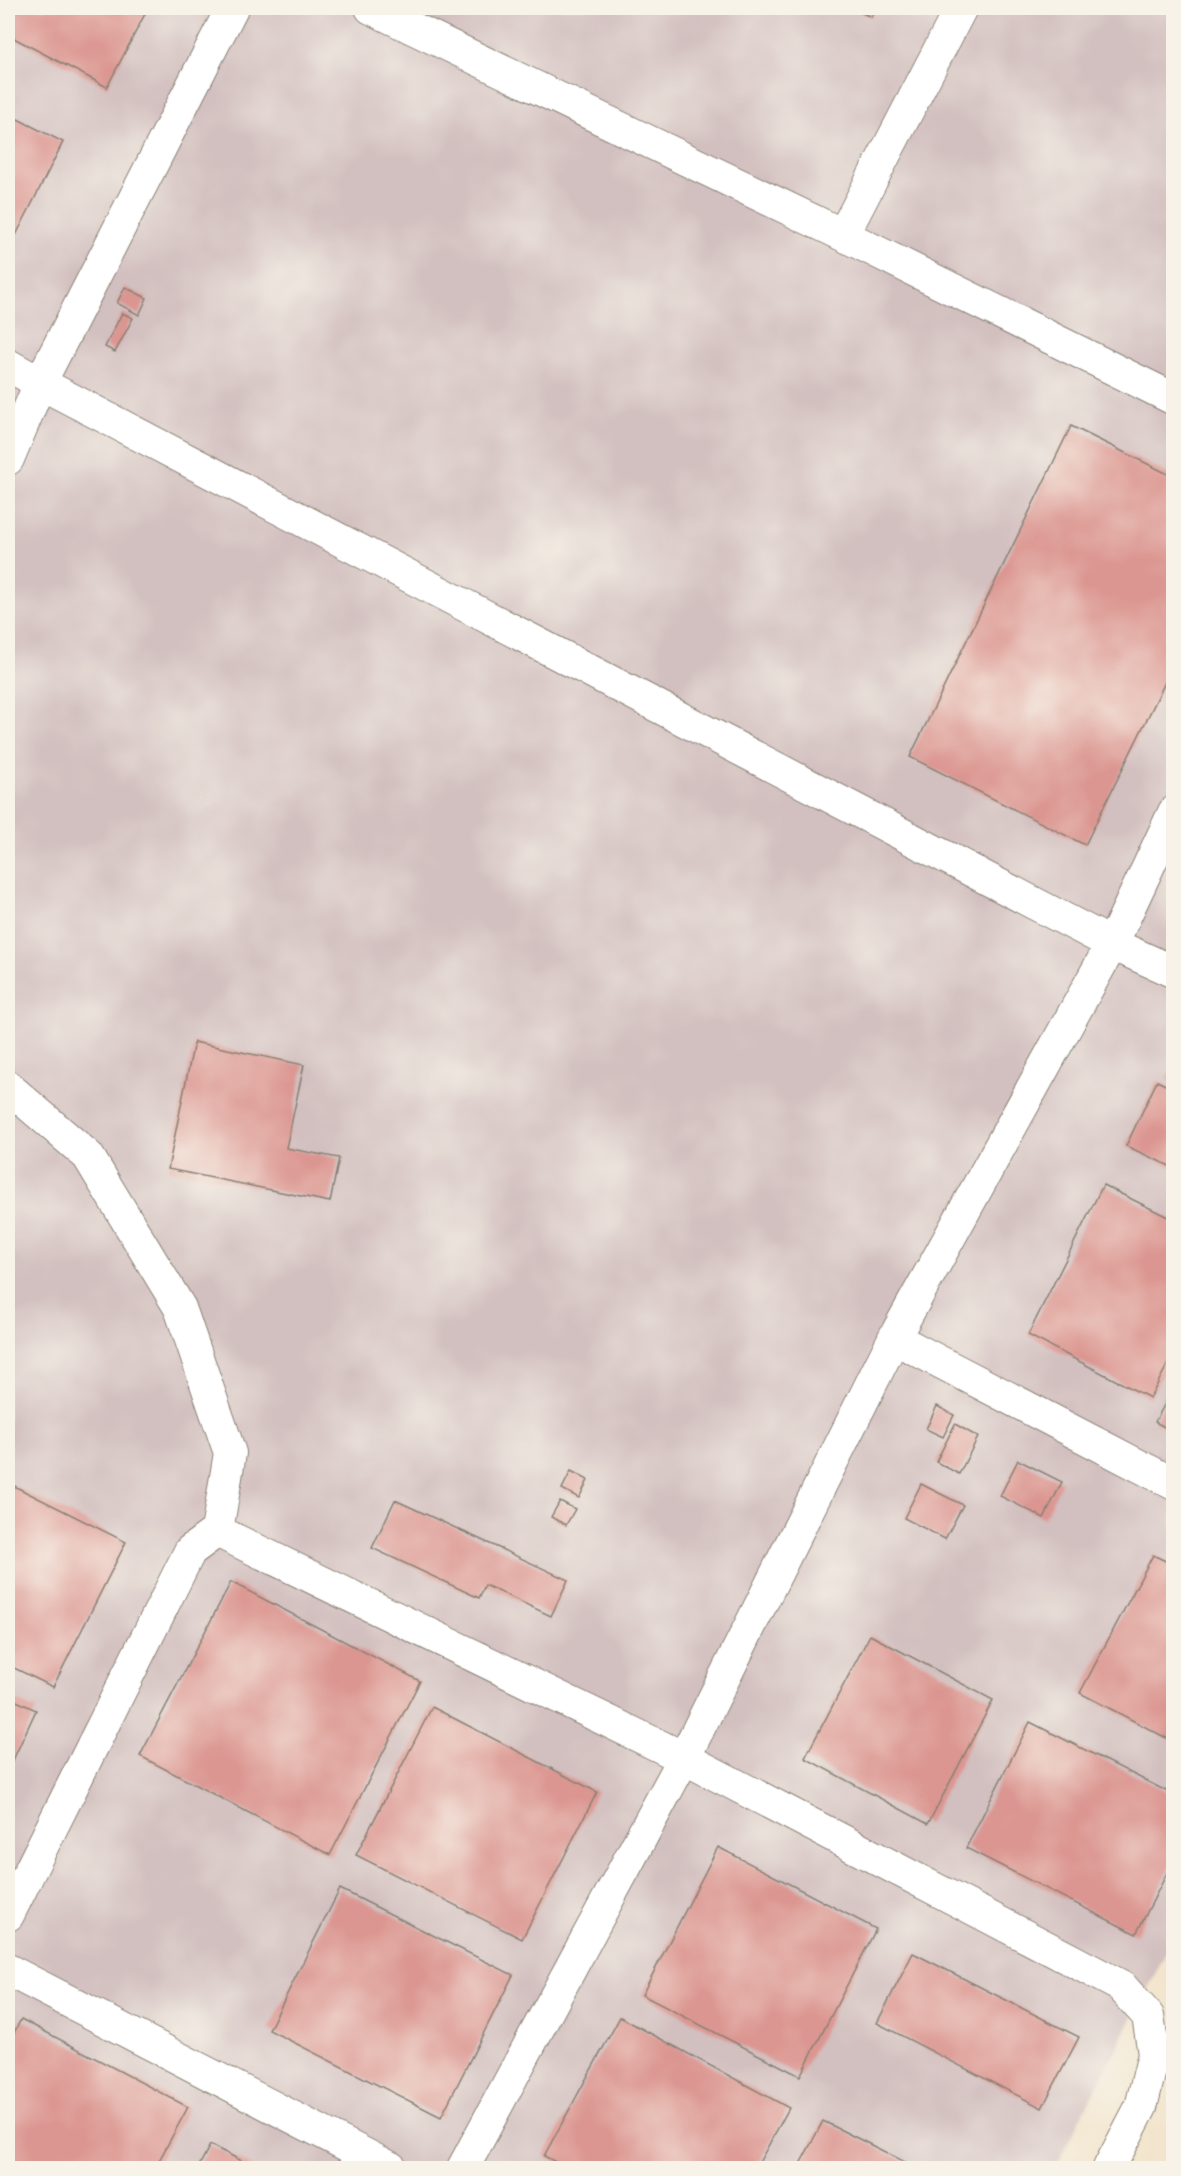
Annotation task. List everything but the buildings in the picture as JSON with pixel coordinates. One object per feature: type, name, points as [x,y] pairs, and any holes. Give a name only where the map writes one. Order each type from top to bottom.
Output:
[{"type":"street","points":[[8,459],[40,383],[232,8]]},
{"type":"street","points":[[371,8],[843,235],[1173,399]]},
{"type":"street","points":[[843,235],[961,8]]},
{"type":"street","points":[[8,365],[1112,944],[1173,972]]},
{"type":"street","points":[[463,2169],[684,1758],[894,1338],[1112,944],[1173,812]]},
{"type":"street","points":[[8,1087],[88,1156],[180,1308],[231,1453],[218,1532],[190,1551],[8,1915]]},
{"type":"street","points":[[894,1338],[1173,1484]]},
{"type":"street","points":[[218,1532],[684,1758],[1121,1986],[1148,2016],[1154,2054],[1141,2107],[1108,2169]]},
{"type":"street","points":[[8,1970],[391,2169]]},
{"type":"shaded area","points":[[8,8],[1173,8],[1173,1939],[1055,2168],[8,2168]]}]
